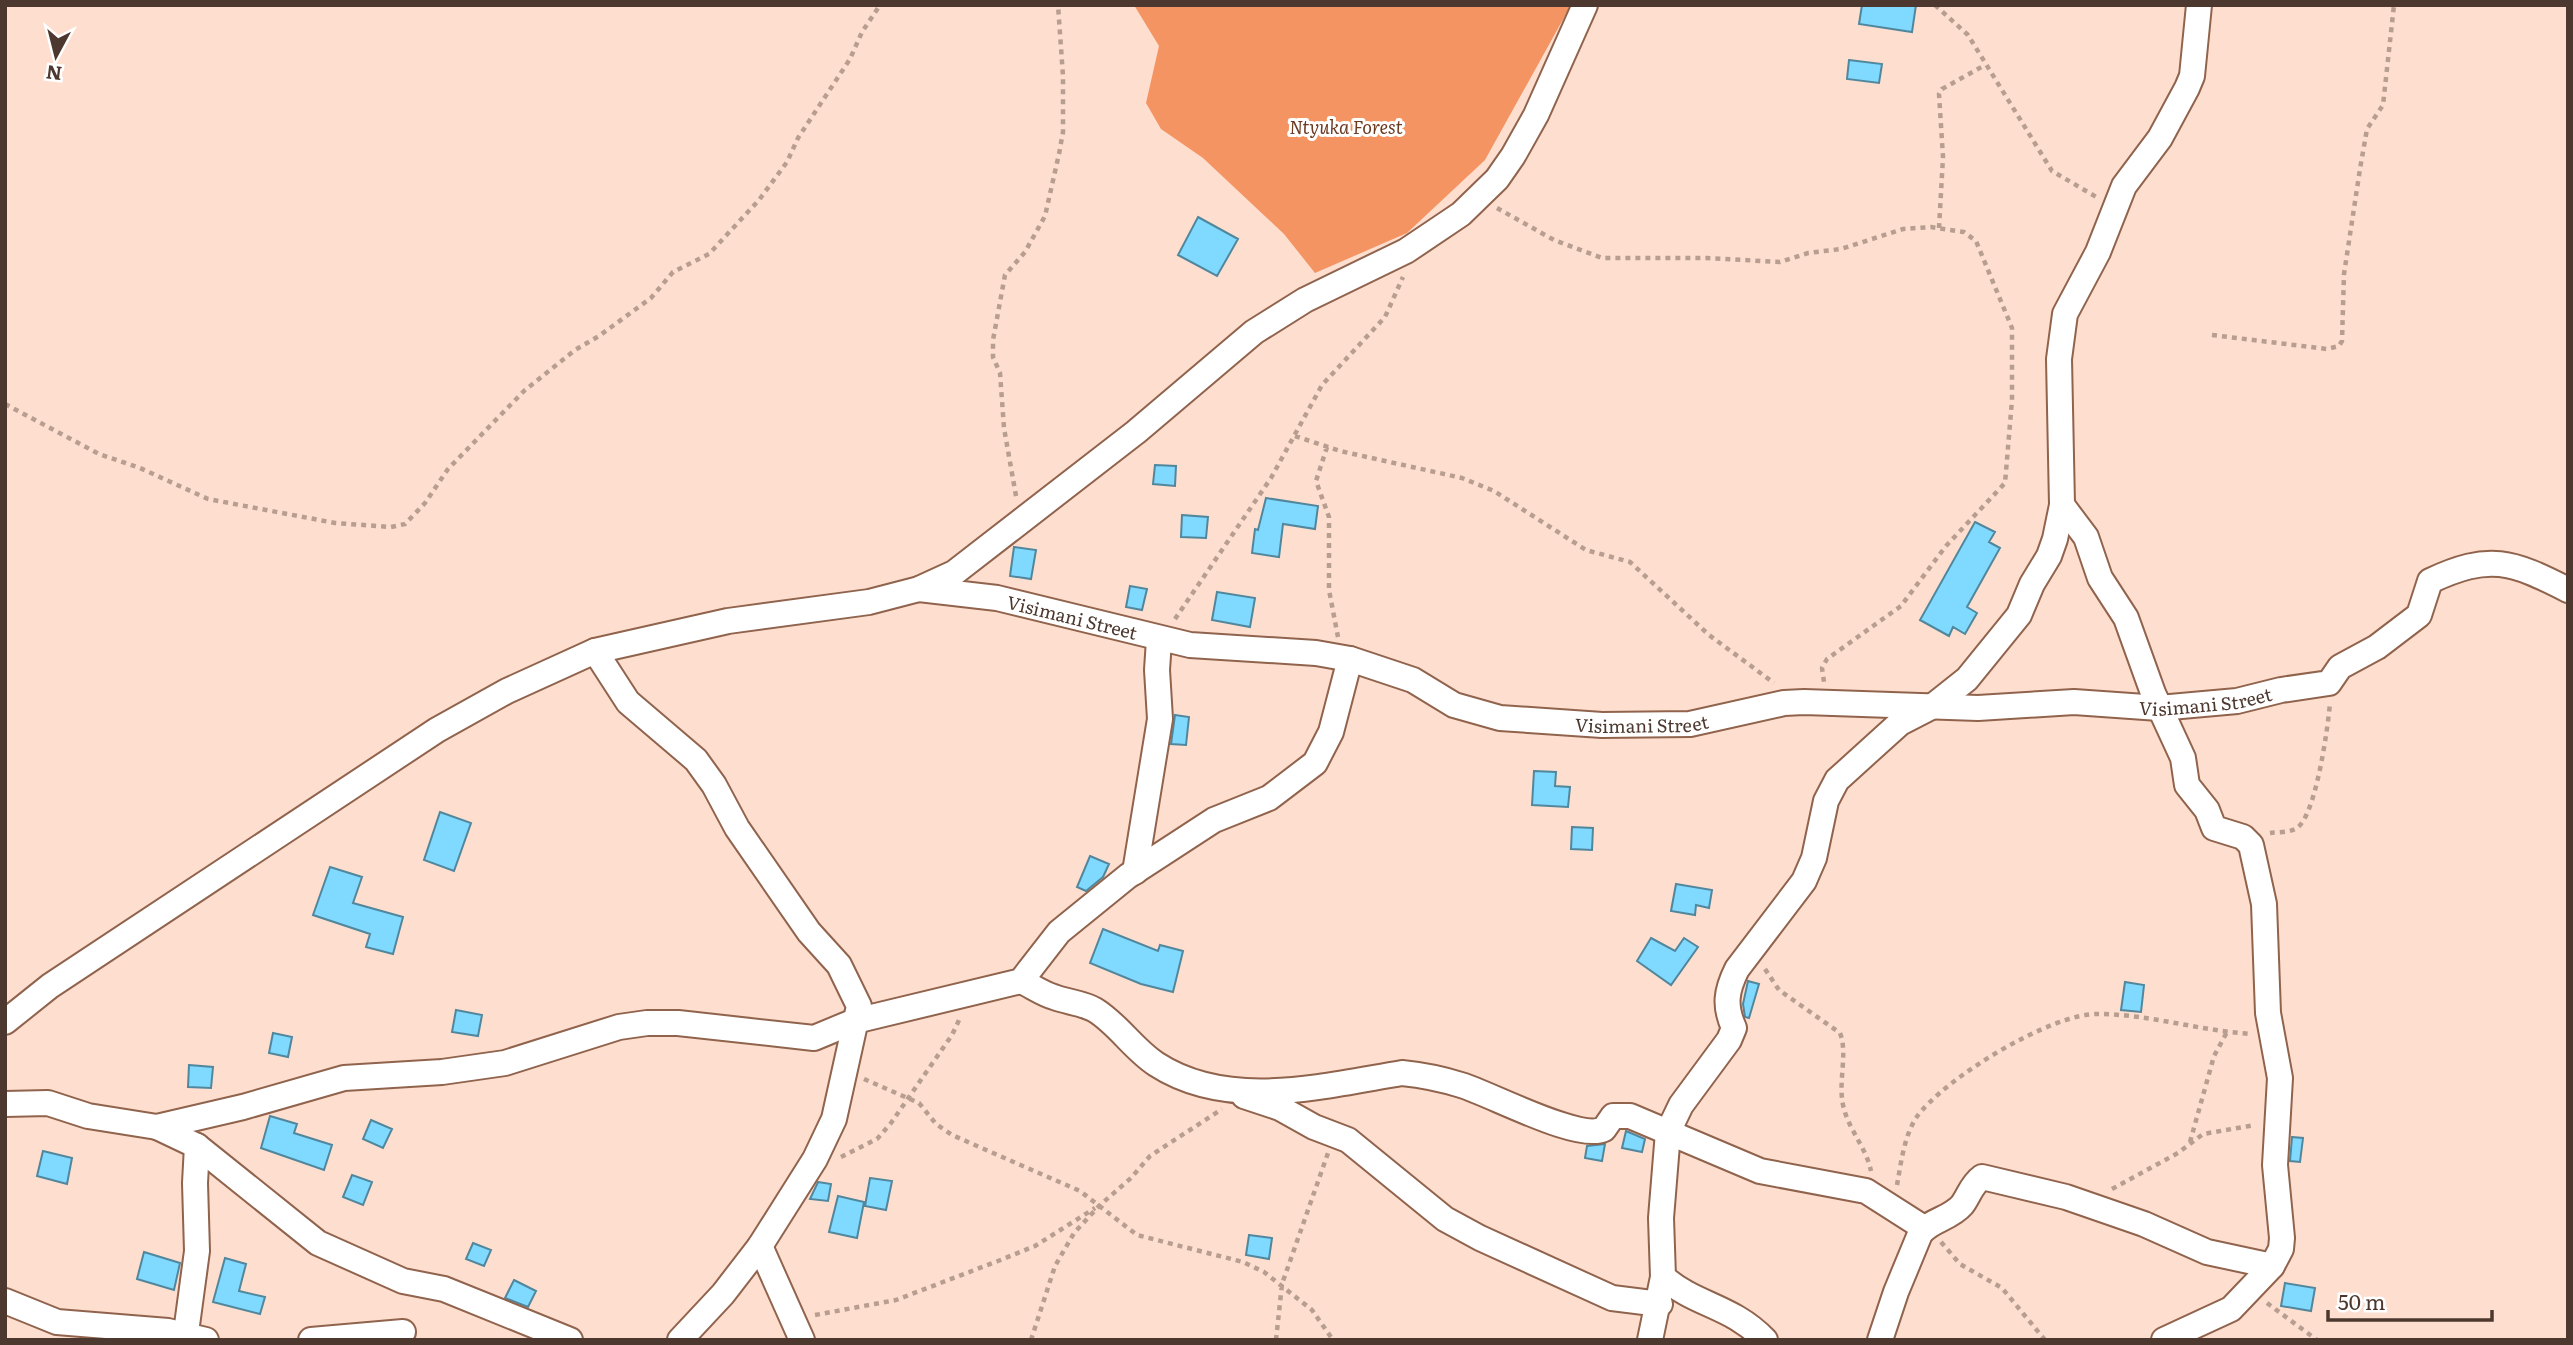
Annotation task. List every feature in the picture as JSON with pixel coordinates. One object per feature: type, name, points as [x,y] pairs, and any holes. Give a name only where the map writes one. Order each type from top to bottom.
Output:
[{"type":"street","points":[[5,1022],[50,986],[437,730],[507,691],[595,651],[728,621],[869,602],[919,589],[954,573],[1136,432],[1254,332],[1305,300],[1406,251],[1461,214],[1508,164],[1536,115],[1585,5]]},
{"type":"street","points":[[1650,1340],[1660,1304],[1663,1277],[1661,1218],[1668,1132],[1681,1105],[1729,1040],[1734,1028],[1726,1009],[1729,985],[1762,935],[1804,881],[1814,858],[1826,801],[1837,780],[1900,723],[1933,706],[1967,679],[2019,615],[2056,540],[2062,505],[2058,382],[2063,322],[2068,305],[2098,252],[2123,186],[2160,138],[2187,88],[2192,76],[2199,5]]},
{"type":"street","points":[[2062,505],[2086,537],[2100,578],[2126,618],[2159,708],[2183,758],[2187,785],[2207,810],[2212,825],[2244,837],[2255,854],[2264,904],[2270,1035],[2280,1078],[2276,1122],[2276,1192],[2281,1249],[2272,1266],[2223,1314],[2164,1340]]},
{"type":"street","points":[[2332,681],[2340,667],[2367,653],[2419,615],[2431,581],[2469,565],[2493,562],[2508,565],[2568,590]]},
{"type":"street","name":"Visimani Street","points":[[919,589],[1009,600],[1159,639],[1228,649],[1315,653],[1344,658],[1413,680],[1454,705],[1500,718],[1543,723],[1690,724],[1804,702],[1978,708],[2074,702],[2159,708],[2237,701],[2332,681]]},
{"type":"street","points":[[1135,872],[1160,719],[1157,670],[1159,639]]},
{"type":"street","points":[[595,651],[613,683],[628,702],[696,760],[714,785],[737,828],[810,932],[839,965],[859,1006],[834,1119],[815,1158],[760,1246],[723,1294],[680,1340]]},
{"type":"street","points":[[158,1126],[243,1107],[344,1078],[442,1072],[505,1063],[619,1027],[678,1023],[807,1038],[855,1021],[1021,981],[1076,916],[1135,872],[1214,820],[1269,798],[1308,770],[1331,732],[1344,658]]},
{"type":"street","points":[[1021,981],[1051,996],[1096,1011],[1130,1045],[1157,1065],[1189,1079],[1233,1091],[1336,1134],[1360,1148],[1444,1219],[1480,1238],[1612,1298],[1660,1304]]},
{"type":"street","points":[[1233,1091],[1310,1087],[1402,1073],[1422,1075],[1461,1085],[1558,1124],[1590,1132],[1602,1130],[1616,1115],[1638,1118],[1760,1171],[1825,1185],[1855,1188],[1884,1201],[1909,1221],[1924,1228]]},
{"type":"street","points":[[5,1104],[48,1103],[88,1116],[158,1126],[197,1146],[318,1243],[403,1281],[444,1289],[570,1340]]},
{"type":"street","points":[[5,1301],[57,1322],[192,1338],[197,1251],[197,1146]]},
{"type":"street","points":[[1880,1340],[1896,1292],[1924,1228],[1955,1211],[1982,1177],[2044,1191],[2144,1224],[2207,1252],[2272,1266]]},
{"type":"street","points":[[760,1246],[798,1331]]},
{"type":"street","points":[[1663,1277],[1686,1294],[1734,1314],[1765,1340]]},
{"type":"street","points":[[311,1340],[403,1332]]},
{"type":"path","points":[[5,404],[99,454],[140,468],[208,499],[335,523],[391,527],[405,524],[425,503],[448,469],[524,391],[575,350],[599,337],[651,298],[673,272],[709,254],[759,200],[787,162],[880,5]]},
{"type":"path","points":[[1019,522],[1004,428],[1000,373],[993,357],[993,340],[1005,275],[1026,252],[1045,216],[1059,153],[1063,132],[1063,76],[1058,5]]},
{"type":"path","points":[[1936,5],[1968,35],[2052,171],[2066,182],[2115,206]]},
{"type":"path","points":[[2212,335],[2327,349],[2339,346],[2342,341],[2344,274],[2360,169],[2367,129],[2383,105],[2395,5]]},
{"type":"path","points":[[1939,228],[1943,156],[1939,94],[1942,89],[1985,65]]},
{"type":"path","points":[[1479,197],[1554,240],[1602,258],[1707,258],[1780,262],[1808,253],[1841,249],[1903,229],[1939,228],[1964,232],[1976,241],[2012,328],[2005,483],[1946,546],[1901,606],[1827,659],[1822,668],[1833,702]]},
{"type":"path","points":[[1159,639],[1271,478],[1322,385],[1391,308],[1401,287],[1406,251]]},
{"type":"path","points":[[1295,436],[1327,447],[1478,483],[1535,515],[1586,550],[1630,562],[1709,635],[1804,702]]},
{"type":"path","points":[[1327,447],[1316,481],[1329,517],[1329,590],[1344,658]]},
{"type":"path","points":[[2244,837],[2291,831],[2303,821],[2326,749],[2332,681]]},
{"type":"path","points":[[1762,935],[1765,970],[1770,981],[1791,1000],[1840,1033],[1843,1044],[1839,1075],[1843,1108],[1868,1158],[1884,1201]]},
{"type":"path","points":[[815,1158],[836,1160],[877,1139],[952,1035],[973,992]]},
{"type":"path","points":[[1884,1201],[1916,1119],[1950,1086],[2006,1048],[2078,1015],[2116,1015],[2227,1032],[2270,1035]]},
{"type":"path","points":[[2190,1142],[2214,1056],[2227,1032]]},
{"type":"path","points":[[844,1065],[872,1084],[919,1103],[936,1124],[951,1135],[1080,1191],[1137,1235],[1242,1262],[1282,1284],[1312,1310],[1333,1340]]},
{"type":"path","points":[[1031,1340],[1055,1266],[1074,1233],[1150,1156],[1216,1115],[1233,1091]]},
{"type":"path","points":[[2087,1205],[2178,1153],[2190,1142],[2221,1129],[2276,1122]]},
{"type":"path","points":[[1276,1340],[1282,1284],[1313,1191],[1336,1134]]},
{"type":"path","points":[[798,1331],[818,1314],[896,1300],[1035,1246],[1099,1206]]},
{"type":"path","points":[[1924,1228],[1960,1264],[2003,1288],[2045,1340]]},
{"type":"path","points":[[2253,1285],[2271,1307],[2317,1340]]},
{"type":"green space","name":"Ntyuka Forest","points":[[1134,5],[1571,5],[1485,160],[1407,233],[1315,273],[1284,234],[1203,158],[1161,129],[1146,103],[1159,46]]},
{"type":"building","points":[[1862,5],[1916,5],[1912,32],[1859,24]]},
{"type":"building","points":[[1849,60],[1882,64],[1879,83],[1847,79]]},
{"type":"building","points":[[1198,217],[1238,239],[1217,276],[1178,255]]},
{"type":"building","points":[[1155,465],[1176,466],[1175,486],[1153,484]]},
{"type":"building","points":[[1266,498],[1318,506],[1315,529],[1283,524],[1279,557],[1252,553],[1255,529],[1258,530]]},
{"type":"building","points":[[1182,515],[1208,517],[1206,538],[1181,537]]},
{"type":"building","points":[[1975,522],[1995,532],[1989,542],[2000,548],[1967,607],[1977,613],[1965,634],[1953,627],[1949,636],[1920,620]]},
{"type":"building","points":[[1014,547],[1036,550],[1031,579],[1010,576]]},
{"type":"building","points":[[1130,586],[1147,589],[1142,610],[1126,607]]},
{"type":"building","points":[[1217,592],[1255,598],[1250,627],[1212,620]]},
{"type":"building","points":[[1175,715],[1189,717],[1186,745],[1171,744]]},
{"type":"building","points":[[1534,771],[1556,772],[1555,786],[1570,787],[1568,807],[1532,805]]},
{"type":"building","points":[[440,812],[471,823],[454,871],[424,860]]},
{"type":"building","points":[[1572,827],[1593,828],[1592,850],[1571,849]]},
{"type":"building","points":[[1090,856],[1109,864],[1103,877],[1086,891],[1077,887]]},
{"type":"building","points":[[330,867],[362,877],[353,903],[403,917],[393,954],[366,947],[370,934],[313,915]]},
{"type":"building","points":[[1676,884],[1712,890],[1709,908],[1696,905],[1695,915],[1671,911]]},
{"type":"building","points":[[1103,929],[1158,951],[1160,945],[1183,951],[1173,992],[1141,984],[1090,963]]},
{"type":"building","points":[[1651,938],[1675,951],[1684,938],[1698,947],[1671,985],[1637,961]]},
{"type":"building","points":[[1748,981],[1759,984],[1749,1018],[1745,1017],[1743,1004]]},
{"type":"building","points":[[2125,982],[2144,985],[2141,1012],[2121,1010]]},
{"type":"building","points":[[456,1010],[482,1015],[478,1036],[452,1032]]},
{"type":"building","points":[[273,1033],[292,1037],[288,1057],[269,1053]]},
{"type":"building","points":[[189,1065],[213,1067],[211,1088],[188,1087]]},
{"type":"building","points":[[270,1116],[297,1124],[294,1133],[332,1145],[324,1170],[261,1148]]},
{"type":"building","points":[[371,1120],[392,1129],[383,1148],[363,1139]]},
{"type":"building","points":[[1626,1131],[1645,1139],[1642,1152],[1622,1148]]},
{"type":"building","points":[[2292,1137],[2303,1138],[2300,1162],[2290,1161]]},
{"type":"building","points":[[1605,1144],[1602,1161],[1585,1158],[1587,1146]]},
{"type":"building","points":[[43,1151],[72,1158],[67,1184],[37,1176]]},
{"type":"building","points":[[352,1175],[372,1182],[363,1205],[343,1197]]},
{"type":"building","points":[[870,1178],[892,1181],[886,1210],[865,1206]]},
{"type":"building","points":[[818,1182],[831,1184],[828,1201],[810,1199]]},
{"type":"building","points":[[838,1196],[864,1202],[857,1238],[829,1232]]},
{"type":"building","points":[[1249,1235],[1272,1238],[1269,1259],[1246,1255]]},
{"type":"building","points":[[473,1243],[491,1250],[484,1266],[466,1259]]},
{"type":"building","points":[[144,1252],[180,1263],[174,1290],[137,1279]]},
{"type":"building","points":[[225,1258],[246,1264],[239,1291],[265,1297],[260,1314],[213,1302]]},
{"type":"building","points":[[514,1280],[536,1291],[528,1307],[505,1298]]},
{"type":"building","points":[[2285,1283],[2315,1288],[2311,1311],[2281,1306]]}]
